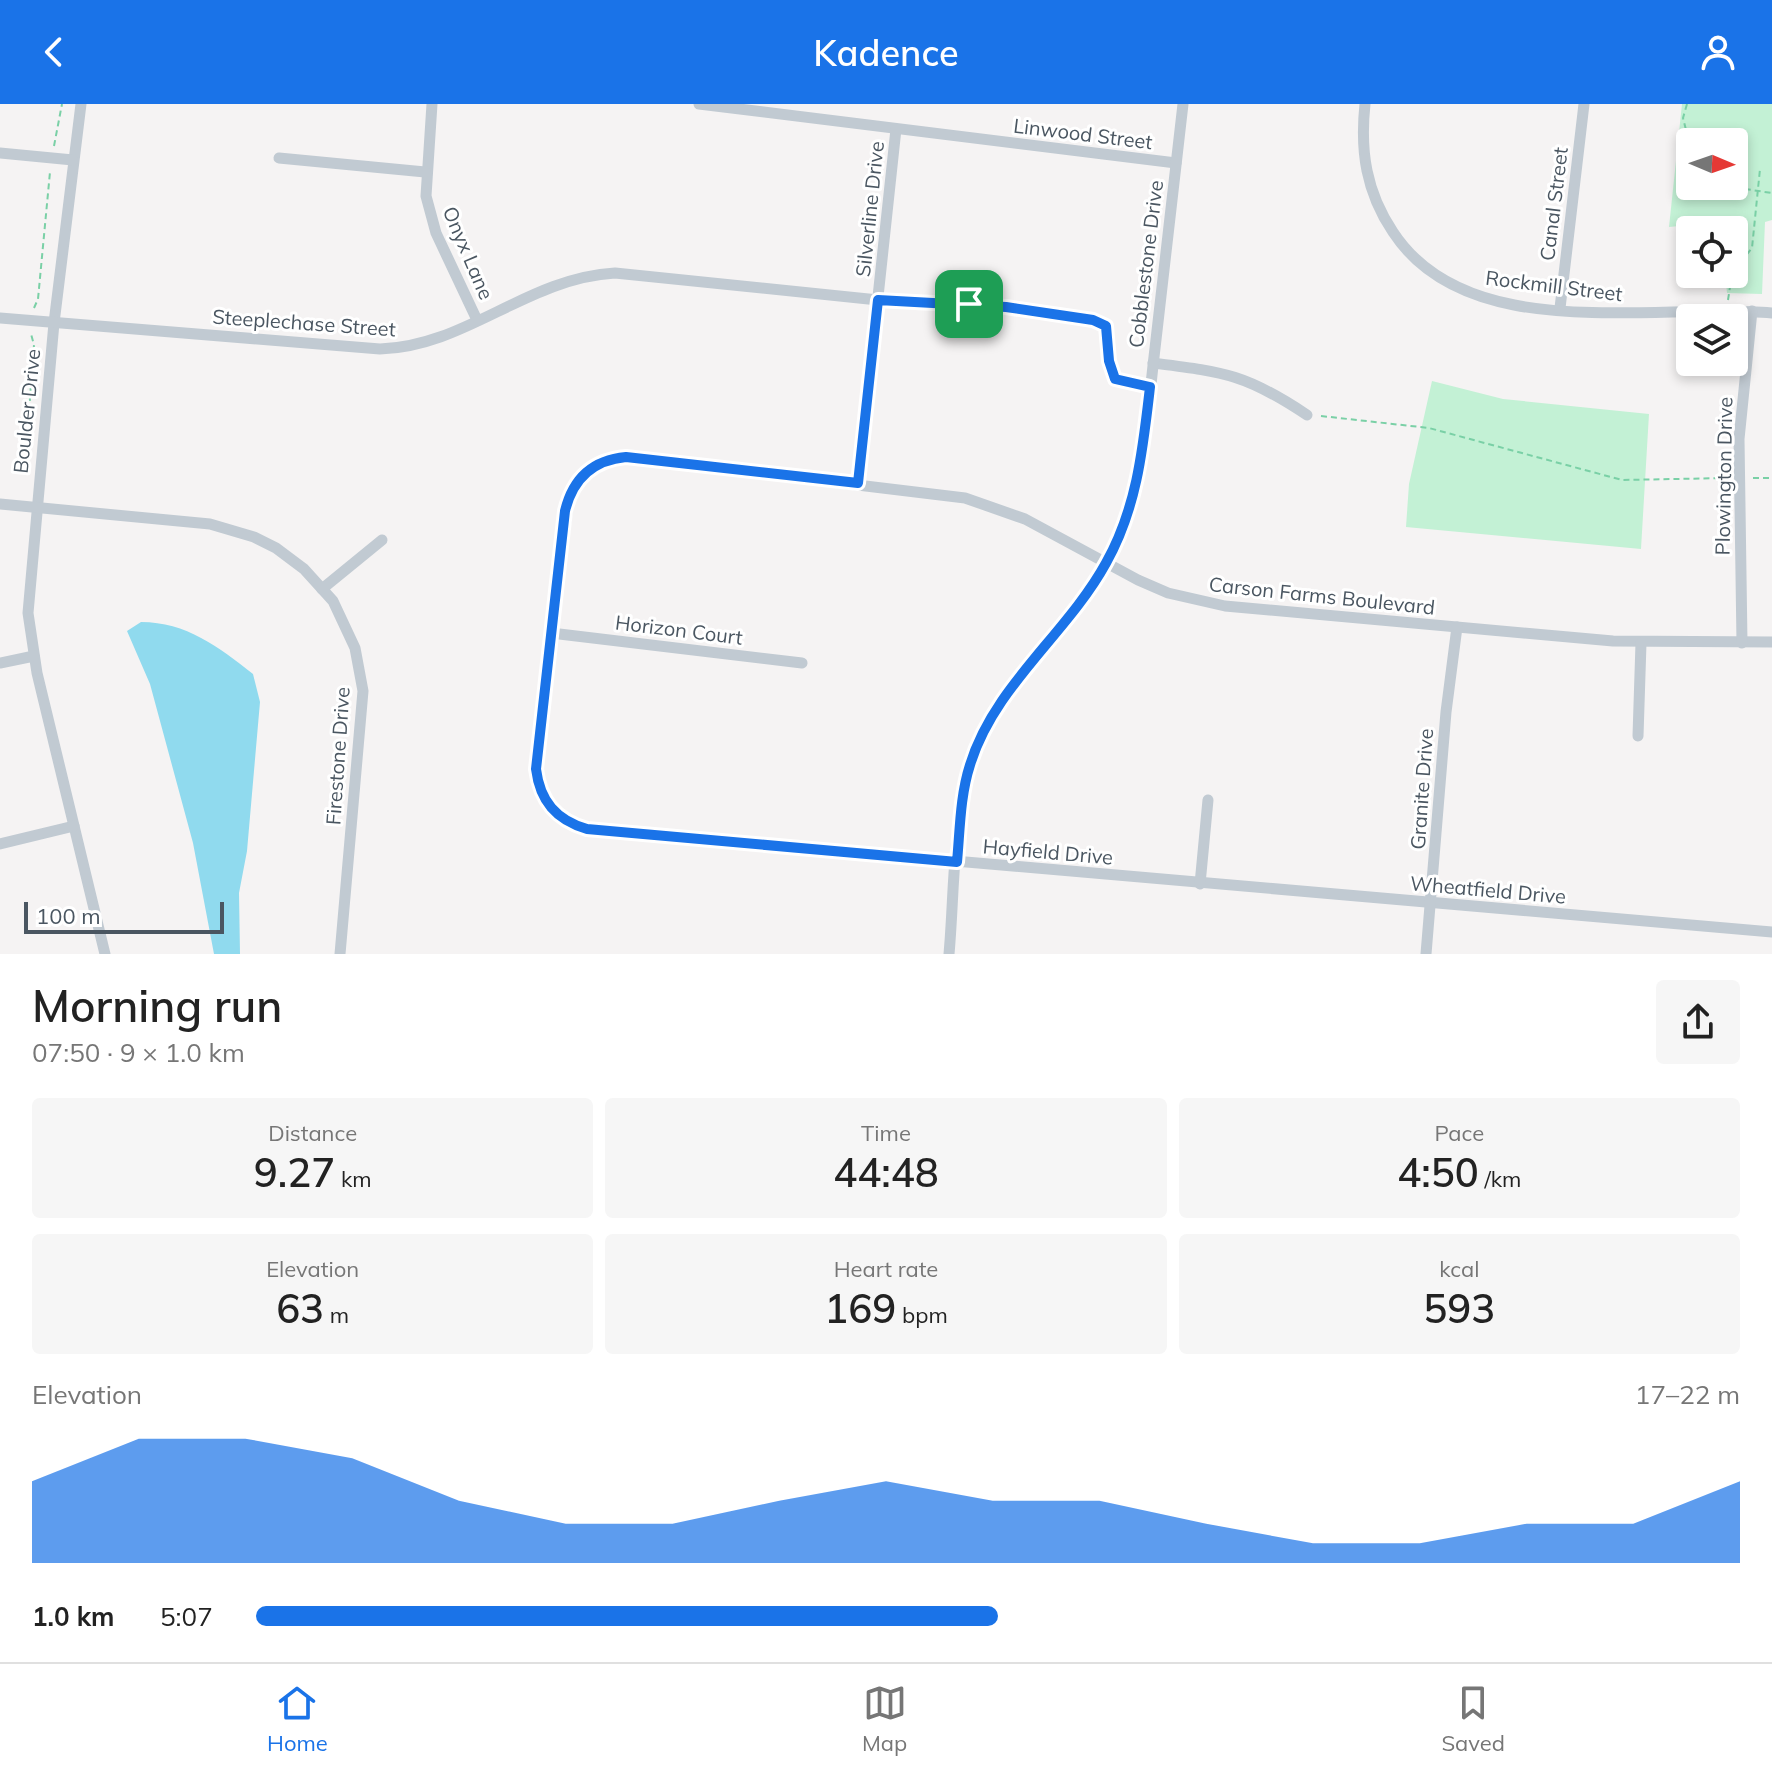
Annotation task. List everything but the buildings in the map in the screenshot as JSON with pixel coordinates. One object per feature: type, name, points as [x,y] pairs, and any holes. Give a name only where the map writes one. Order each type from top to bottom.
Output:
[{"type":"street","name":"Boulder Drive","points":[[81,104],[54,323],[28,613],[34,656],[105,954]]},
{"type":"street","name":"Onyx Lane","points":[[432,104],[425,172],[426,196],[436,233],[477,320]]},
{"type":"street","name":"Linwood Street","points":[[699,104],[1176,163]]},
{"type":"street","name":"Cobblestone Drive","points":[[949,954],[963,795],[979,741],[1005,696],[1088,593],[1106,563],[1126,520],[1140,472],[1183,104]]},
{"type":"street","name":"Rockmill Street","points":[[1365,104],[1363,152],[1373,197],[1383,218],[1413,257],[1433,274],[1477,296],[1560,308],[1628,313],[1676,312]]},
{"type":"street","name":"Canal Street","points":[[1560,308],[1584,104]]},
{"type":"street","name":"Silverline Drive","points":[[858,483],[896,129]]},
{"type":"street","points":[[0,153],[73,160]]},
{"type":"street","points":[[279,158],[425,172]]},
{"type":"street","name":"Steeplechase Street","points":[[0,318],[380,349],[405,348],[431,341],[556,282],[583,275],[615,273],[878,300]]},
{"type":"street","name":"Rockmill Street","points":[[1748,311],[1772,313]]},
{"type":"street","name":"Plowington Drive","points":[[1742,643],[1739,439],[1752,311]]},
{"type":"street","points":[[1153,363],[1224,372],[1247,379],[1307,415]]},
{"type":"street","name":"Carson Farms Boulevard","points":[[551,633],[569,495],[586,472],[598,463],[626,457],[939,493],[996,507],[1168,593],[1225,606],[1641,643],[1772,642]]},
{"type":"street","name":"Firestone Drive","points":[[0,504],[231,529],[276,548],[304,569],[333,601],[355,648],[363,691],[340,954]]},
{"type":"street","points":[[322,589],[382,540]]},
{"type":"street","name":"Granite Drive","points":[[1426,954],[1446,712],[1457,627]]},
{"type":"street","name":"Horizon Court","points":[[551,633],[802,663]]},
{"type":"street","name":"Hayfield Drive","points":[[551,633],[537,783],[550,807],[573,825],[1200,884]]},
{"type":"street","points":[[1638,736],[1641,643]]},
{"type":"street","points":[[0,663],[34,656]]},
{"type":"street","points":[[1200,884],[1208,800]]},
{"type":"street","points":[[0,844],[74,826]]},
{"type":"street","name":"Wheatfield Drive","points":[[1200,884],[1772,932]]},
{"type":"path","points":[[29,411],[34,345],[32,321],[38,299],[62,104]]},
{"type":"path","points":[[1686,128],[1683,118],[1687,104]]},
{"type":"path","points":[[1748,253],[1752,248],[1760,169]]},
{"type":"path","points":[[1748,191],[1772,193]]},
{"type":"path","points":[[878,300],[1006,307],[1093,320],[1106,326],[1109,361],[1115,379],[1150,387]]},
{"type":"path","points":[[1307,415],[1429,428],[1622,480],[1772,478]]},
{"type":"green space","points":[[1682,104],[1772,104],[1772,220],[1765,222],[1762,294],[1727,293],[1726,288],[1748,288],[1748,216],[1676,216],[1676,226],[1669,227],[1676,161],[1676,200],[1748,200],[1748,128],[1679,128]]},
{"type":"green space","points":[[1432,381],[1503,399],[1649,414],[1641,549],[1406,527],[1409,484]]},
{"type":"water","points":[[141,622],[187,631],[227,654],[253,674],[260,702],[247,851],[239,893],[240,954],[214,954],[193,843],[150,684],[127,631]]},
{"type":"route","points":[[878,300],[902,304],[969,304],[1093,320],[1106,326],[1109,361],[1115,379],[1150,387],[1140,472],[1120,535],[1088,593],[1005,696],[979,741],[963,795],[957,862],[587,829],[560,818],[542,796],[536,769],[565,511],[576,482],[598,463],[626,457],[858,483],[878,300]]}]
